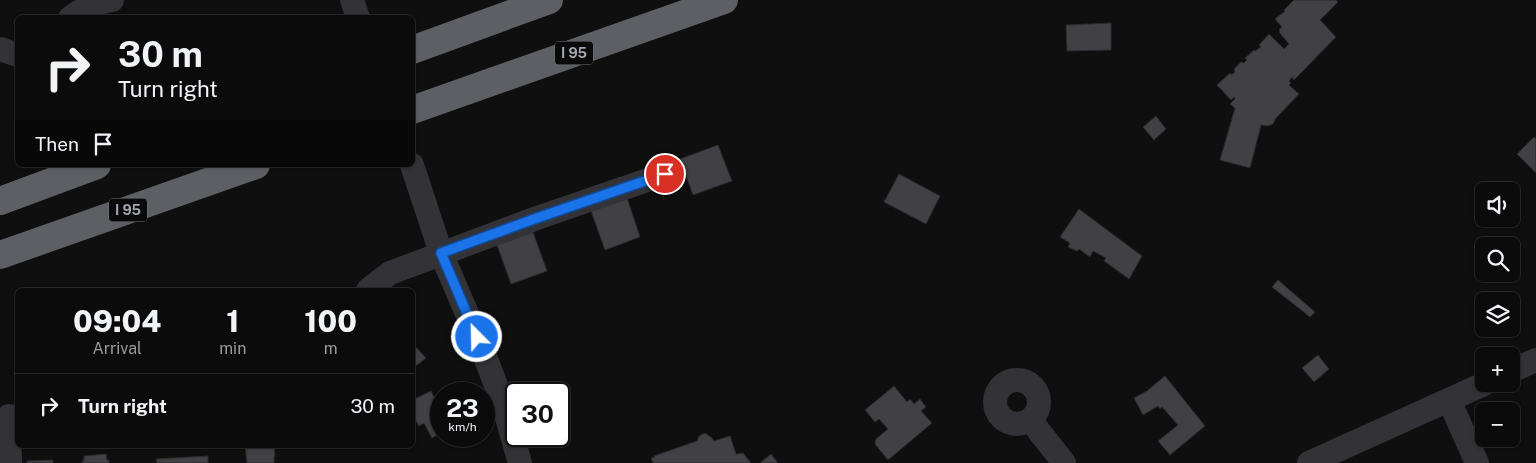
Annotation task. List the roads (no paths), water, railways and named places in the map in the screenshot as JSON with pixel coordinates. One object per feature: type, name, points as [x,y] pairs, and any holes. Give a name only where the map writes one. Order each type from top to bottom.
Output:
[{"type":"highway","points":[[415,49],[549,0]]},
{"type":"highway","name":"I 95","points":[[419,108],[724,0]]},
{"type":"highway","points":[[0,201],[92,167]]},
{"type":"highway","name":"I 95","points":[[0,255],[250,167]]},
{"type":"street","points":[[68,0],[69,15]]},
{"type":"street","points":[[74,15],[95,3],[112,0]]},
{"type":"street","points":[[352,0],[357,15]]},
{"type":"street","points":[[0,49],[15,54]]},
{"type":"street","points":[[413,167],[441,253],[483,351],[503,404],[520,463]]},
{"type":"street","points":[[371,288],[390,273],[441,253],[665,174]]},
{"type":"street","points":[[1310,463],[1475,388]]},
{"type":"street","points":[[1449,400],[1477,463]]},
{"type":"street","points":[[9,416],[10,463]]},
{"type":"street","points":[[1031,420],[1064,463]]}]
